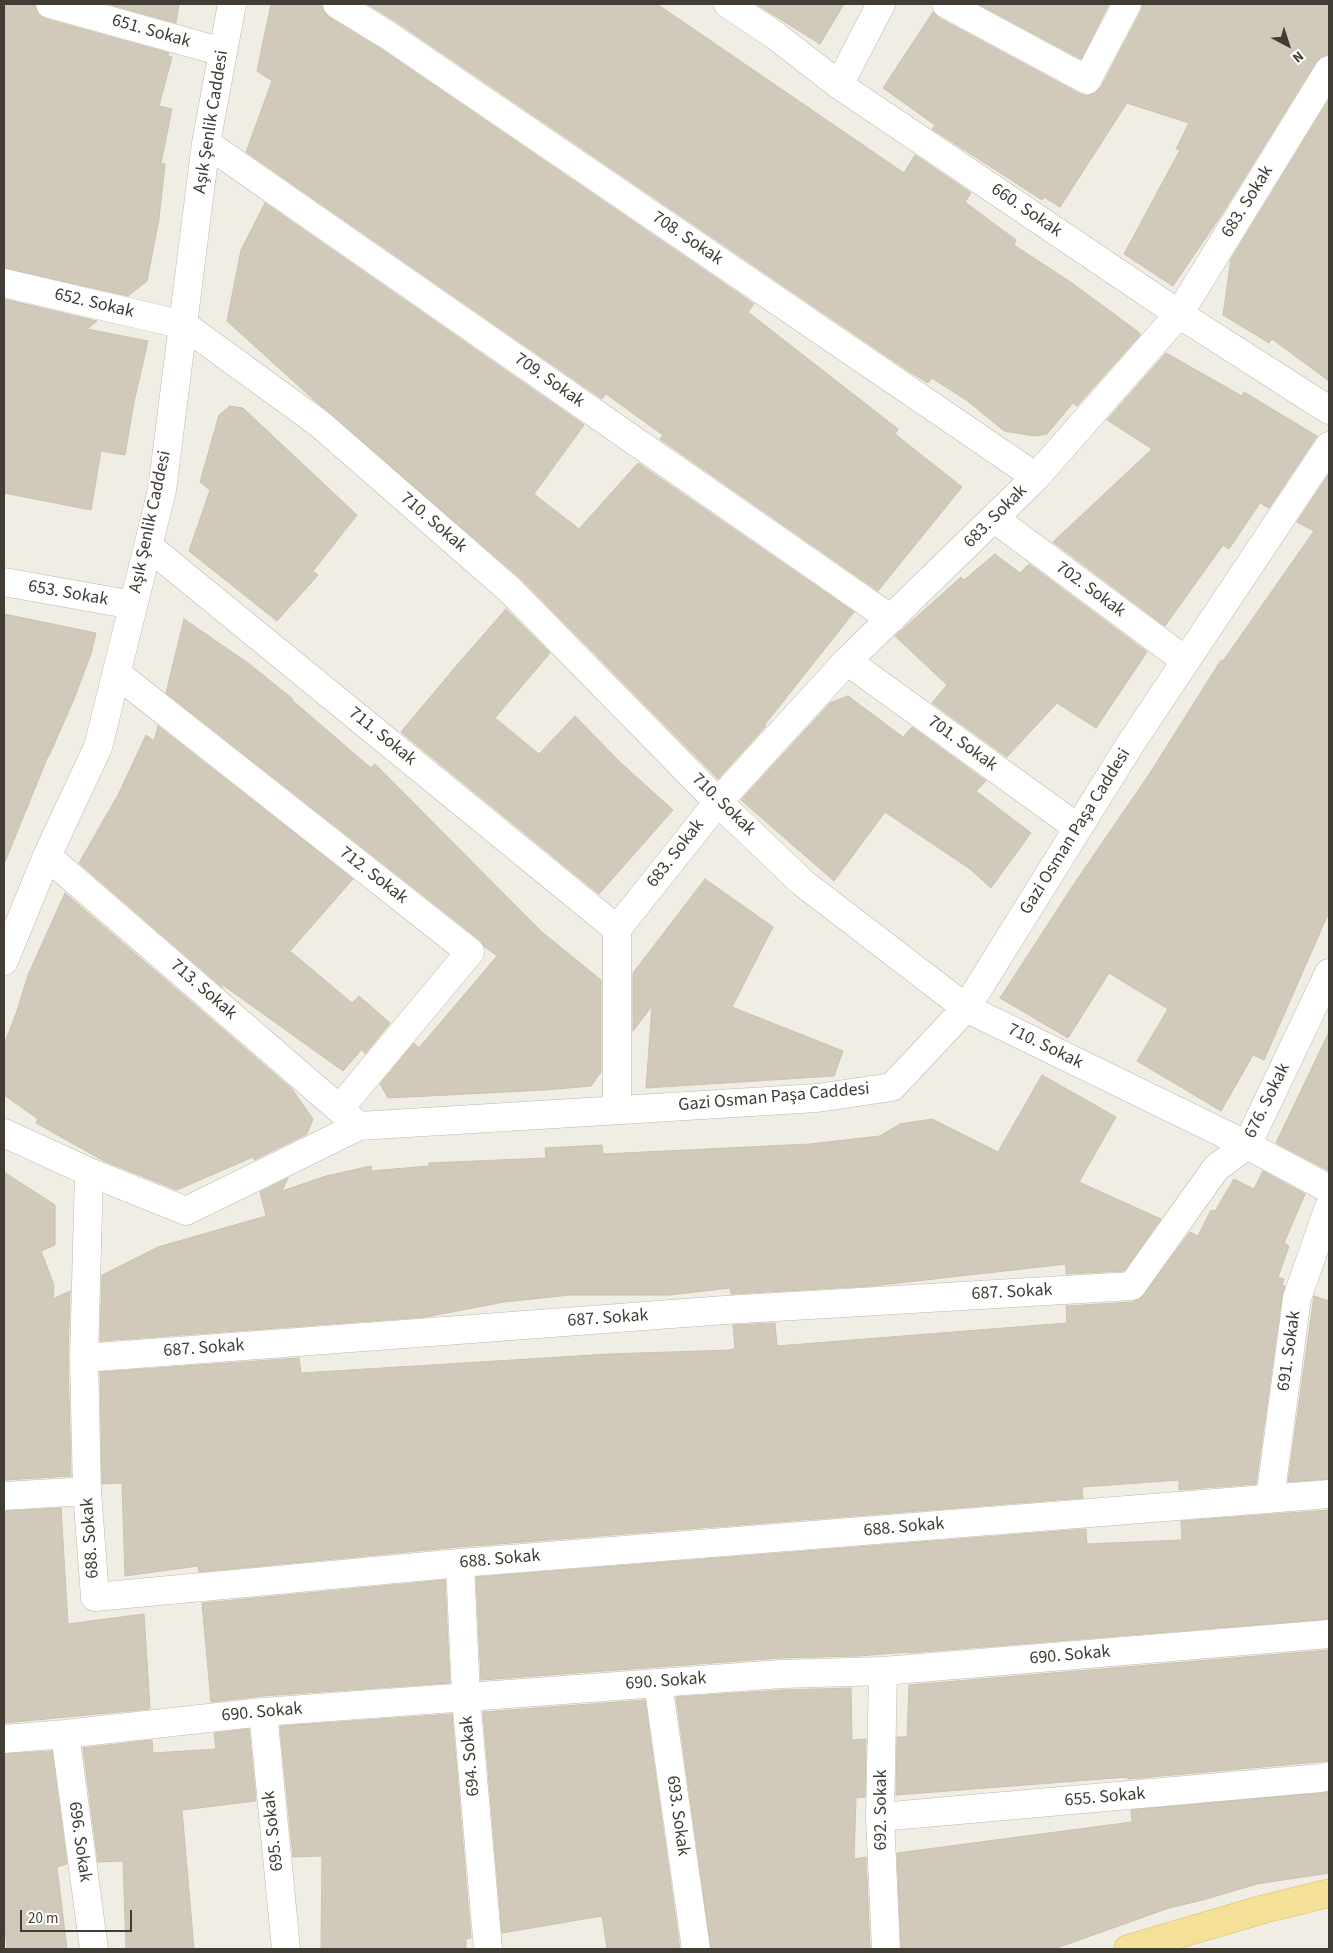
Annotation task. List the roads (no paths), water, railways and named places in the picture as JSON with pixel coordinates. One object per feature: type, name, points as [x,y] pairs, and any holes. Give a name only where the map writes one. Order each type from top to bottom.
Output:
[{"type":"main road","points":[[1135,1948],[1264,1909],[1329,1892]]},
{"type":"street","name":"651. Sokak","points":[[50,4],[223,52]]},
{"type":"street","name":"Aşık Şenlik Caddesi","points":[[4,961],[47,856],[98,748],[162,490],[206,143],[232,4]]},
{"type":"street","name":"708. Sokak","points":[[337,4],[386,34],[1036,477]]},
{"type":"street","name":"660. Sokak","points":[[728,4],[776,36],[839,85],[1179,314],[1329,410]]},
{"type":"street","points":[[839,85],[881,4]]},
{"type":"street","points":[[946,4],[1087,80],[1127,4]]},
{"type":"street","name":"683. Sokak","points":[[617,929],[718,802],[847,661],[1036,477],[1179,314],[1329,70]]},
{"type":"street","name":"709. Sokak","points":[[206,143],[891,619]]},
{"type":"street","name":"652. Sokak","points":[[4,282],[184,325]]},
{"type":"street","name":"710. Sokak","points":[[184,325],[320,424],[510,590],[718,802],[803,883],[966,1008],[1247,1145],[1329,1189]]},
{"type":"street","name":"Gazi Osman Paşa Caddesi","points":[[4,1133],[89,1172],[186,1210],[349,1117],[617,1110],[817,1098],[892,1087],[966,1008],[1078,828],[1329,446]]},
{"type":"street","name":"702. Sokak","points":[[994,519],[1186,661]]},
{"type":"street","name":"711. Sokak","points":[[148,546],[617,929]]},
{"type":"street","name":"653. Sokak","points":[[4,582],[133,605]]},
{"type":"street","name":"701. Sokak","points":[[847,661],[1078,828]]},
{"type":"street","name":"712. Sokak","points":[[116,673],[470,952],[349,1117]]},
{"type":"street","name":"713. Sokak","points":[[47,856],[349,1117]]},
{"type":"street","points":[[617,929],[617,1110]]},
{"type":"street","name":"676. Sokak","points":[[1132,1286],[1216,1168],[1247,1145],[1329,973]]},
{"type":"street","name":"688. Sokak","points":[[89,1172],[84,1358],[87,1491],[96,1597],[460,1563],[1329,1494]]},
{"type":"street","name":"691. Sokak","points":[[1270,1499],[1297,1298],[1329,1207]]},
{"type":"street","name":"687. Sokak","points":[[84,1358],[715,1311],[1132,1286]]},
{"type":"street","points":[[4,1496],[87,1491]]},
{"type":"street","name":"694. Sokak","points":[[460,1563],[466,1697],[488,1949]]},
{"type":"street","name":"690. Sokak","points":[[4,1739],[263,1712],[781,1674],[883,1671],[1329,1634]]},
{"type":"street","name":"692. Sokak","points":[[883,1671],[880,1817],[886,1949]]},
{"type":"street","name":"693. Sokak","points":[[658,1683],[696,1949]]},
{"type":"street","name":"695. Sokak","points":[[263,1712],[286,1949]]},
{"type":"street","name":"696. Sokak","points":[[65,1734],[94,1949]]},
{"type":"street","name":"655. Sokak","points":[[880,1817],[1329,1776]]}]
